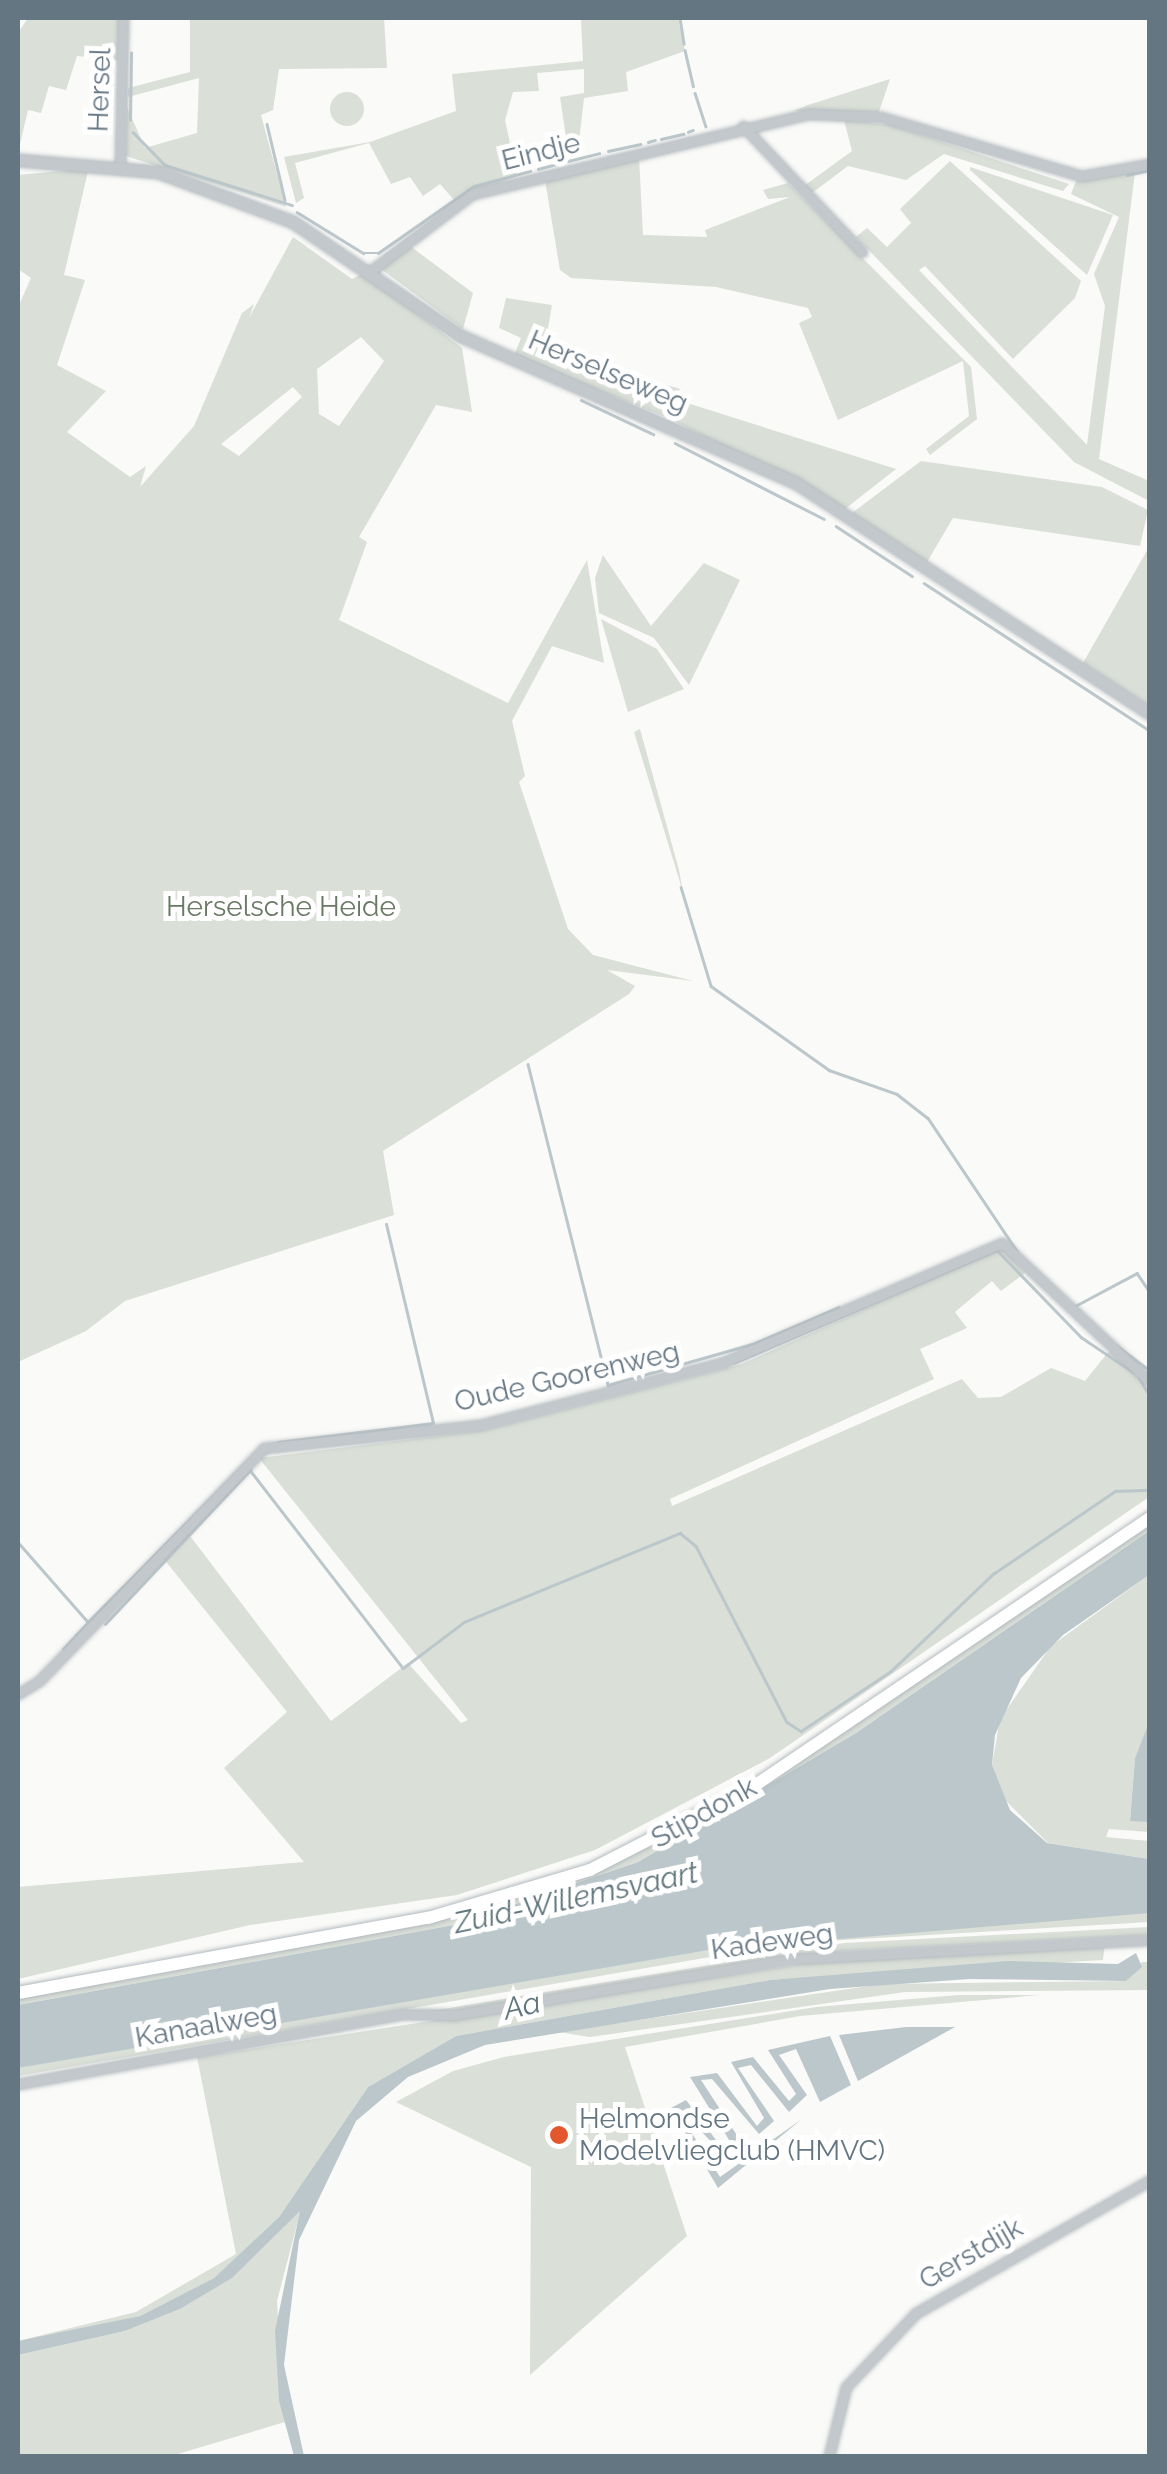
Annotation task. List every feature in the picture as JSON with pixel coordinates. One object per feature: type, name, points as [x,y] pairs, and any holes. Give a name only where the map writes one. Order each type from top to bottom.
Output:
[{"type":"main road","name":"Stipdonk","points":[[18,1994],[477,1906],[640,1848],[758,1784],[1150,1518]]},
{"type":"street","name":"Hersel","points":[[120,164],[122,18]]},
{"type":"street","name":"Eindje","points":[[372,270],[472,194],[743,126],[842,114],[915,126],[1082,176],[1150,164]]},
{"type":"street","points":[[743,126],[758,150],[862,252]]},
{"type":"street","name":"Herselseweg","points":[[18,160],[120,164],[242,200],[372,270],[461,336],[796,483],[1150,714]]},
{"type":"street","name":"Oude Goorenweg","points":[[18,1694],[40,1680],[236,1470],[264,1448],[480,1425],[722,1362],[1002,1244],[1150,1382]]},
{"type":"street","name":"Kadeweg","points":[[404,2014],[454,2015],[876,1950],[1150,1940]]},
{"type":"street","name":"Kanaalweg","points":[[18,2084],[404,2014]]},
{"type":"street","name":"Gerstdijk","points":[[829,2456],[846,2387],[916,2314],[1150,2180]]},
{"type":"green space","points":[[28,18],[119,18],[121,61],[77,56],[66,90],[49,86],[41,113],[28,110],[20,144],[18,33]]},
{"type":"green space","points":[[190,18],[384,18],[387,68],[279,69],[273,110],[261,115],[286,207],[126,156],[127,107],[145,148],[197,133],[199,78],[128,97],[128,88],[190,72]]},
{"type":"green space","points":[[581,18],[678,18],[685,51],[626,72],[628,91],[584,98],[578,150],[568,150],[560,97],[584,93],[584,69],[537,73],[539,91],[513,92],[505,120],[517,176],[455,201],[440,184],[423,196],[410,177],[391,184],[369,143],[295,163],[304,198],[296,203],[284,157],[370,142],[456,111],[452,74],[583,61]]},
{"type":"green space","points":[[890,79],[879,112],[793,111],[808,105]]},
{"type":"green space","points":[[347,92],[359,97],[364,109],[359,121],[347,126],[335,121],[330,109],[335,97]]},
{"type":"green space","points":[[844,120],[891,125],[1069,184],[1063,191],[944,154],[906,180],[848,166],[812,193],[804,186],[852,151]]},
{"type":"green space","points":[[639,156],[643,235],[707,237],[705,230],[790,197],[768,199],[763,190],[788,183],[971,367],[977,419],[930,455],[926,449],[969,416],[963,361],[838,420],[799,323],[812,317],[808,308],[716,287],[571,278],[560,270],[545,180]]},
{"type":"green space","points":[[950,161],[1081,281],[1075,298],[1013,359],[925,266],[919,270],[1087,445],[1105,306],[1094,274],[1119,217],[1071,194],[1076,181],[1135,172],[1099,459],[1149,481],[1149,501],[1074,462],[856,237],[867,228],[887,247],[911,223],[900,209]]},
{"type":"green space","points":[[970,170],[1113,215],[1087,275]]},
{"type":"green space","name":"Herselsche Heide","points":[[88,171],[64,275],[85,280],[57,365],[106,391],[67,432],[130,477],[146,466],[140,487],[194,426],[242,313],[254,304],[249,318],[293,237],[352,279],[364,273],[462,348],[472,412],[436,405],[359,537],[367,542],[339,620],[508,703],[587,560],[604,663],[552,646],[512,721],[525,776],[519,782],[568,929],[593,955],[693,981],[607,970],[635,986],[629,994],[383,1151],[394,1215],[125,1301],[86,1331],[18,1362],[18,307],[31,278],[18,269],[18,175]],"holes":[[[361,337],[384,361],[339,426],[319,414],[317,369]],[[293,387],[302,397],[239,456],[221,444]]]},
{"type":"green space","points":[[410,246],[473,293],[463,329],[381,269]]},
{"type":"green space","points":[[506,298],[552,305],[545,346],[680,389],[668,418],[514,356],[521,338],[499,328]]},
{"type":"green space","points":[[684,402],[896,469],[845,509],[676,422]]},
{"type":"green space","points":[[921,461],[1102,487],[1148,510],[1140,546],[953,518],[927,562],[852,513]]},
{"type":"green space","points":[[1149,547],[1150,706],[1083,663]]},
{"type":"green space","points":[[603,555],[651,626],[704,563],[740,580],[689,685],[654,638],[599,613],[595,578]]},
{"type":"green space","points":[[601,619],[657,649],[684,689],[628,712]]},
{"type":"green space","points":[[640,729],[679,870],[683,892],[634,732]]},
{"type":"green space","points":[[1002,1248],[1025,1273],[1001,1291],[992,1281],[955,1312],[967,1328],[920,1349],[934,1379],[670,1499],[672,1506],[962,1379],[978,1398],[1001,1397],[1051,1368],[1085,1381],[1109,1351],[1139,1377],[1149,1400],[1149,1497],[770,1758],[595,1850],[457,1895],[250,1925],[18,1979],[18,1887],[304,1862],[224,1768],[287,1712],[163,1558],[187,1532],[331,1721],[408,1663],[461,1723],[468,1720],[259,1458],[485,1430],[742,1364]]},
{"type":"green space","points":[[1149,1522],[1149,1531],[856,1733],[638,1862],[454,1925],[18,2005],[18,1997],[400,1927],[605,1867],[738,1800]]},
{"type":"green space","points":[[1149,1575],[1149,1722],[1135,1758],[1130,1820],[1148,1821],[1149,1793],[1149,1832],[1109,1829],[1106,1837],[1149,1841],[1149,1859],[1048,1843],[1000,1795],[992,1765],[1000,1719],[1051,1646]]},
{"type":"green space","points":[[1119,1912],[1149,1913],[1149,1922],[791,1943],[18,2076],[18,2068],[211,2032],[709,1950]]},
{"type":"green space","points":[[1149,1927],[1149,1935],[845,1951],[488,2009],[425,2012],[844,1943]]},
{"type":"green space","points":[[1105,1943],[1103,1960],[770,1980],[456,2036],[368,2087],[279,2217],[214,2278],[140,2316],[18,2341],[136,2312],[236,2254],[197,2057],[846,1957]]},
{"type":"green space","points":[[1142,1962],[1149,1962],[1149,1990],[905,1992],[590,2037],[558,2032],[882,1984],[1126,1981]]},
{"type":"green space","points":[[959,1995],[1040,1995],[800,2016],[625,2047],[687,2236],[530,2375],[531,2167],[396,2102],[453,2071],[504,2057],[816,2007]]},
{"type":"green space","points":[[301,2209],[277,2301],[285,2422],[171,2456],[18,2456],[18,2355],[125,2331],[180,2309],[231,2278]]},
{"type":"water","name":"Zuid-Willemsvaart","points":[[1149,1531],[1149,1575],[1063,1635],[1021,1678],[995,1735],[992,1765],[1010,1810],[1047,1843],[1149,1859],[1149,1913],[709,1950],[18,2068],[18,2005],[454,1925],[638,1862],[856,1733]]},
{"type":"water","points":[[1149,1722],[1148,1822],[1130,1821],[1135,1758]]},
{"type":"water","points":[[1136,1953],[1142,1967],[1126,1981],[969,1979],[830,1989],[485,2045],[408,2077],[356,2121],[299,2240],[284,2365],[304,2456],[294,2456],[279,2401],[275,2331],[300,2211],[232,2278],[180,2309],[125,2331],[18,2355],[18,2341],[140,2316],[214,2278],[279,2217],[368,2087],[456,2036],[770,1980],[1008,1961],[1118,1964]]},
{"type":"water","points":[[906,2027],[955,2027],[858,2081],[839,2035]]},
{"type":"water","points":[[830,2036],[851,2085],[820,2102],[796,2049],[779,2055],[807,2095],[789,2112],[751,2065],[738,2068],[774,2121],[759,2134],[712,2079],[701,2080],[740,2140],[725,2156],[699,2129],[691,2132],[720,2177],[802,2119],[718,2188],[671,2108],[686,2100],[722,2148],[731,2143],[690,2077],[717,2073],[757,2126],[764,2118],[731,2062],[753,2057],[789,2101],[796,2094],[768,2050]]},
{"type":"waterway","points":[[680,18],[684,44]]},
{"type":"waterway","points":[[685,50],[693,86]]},
{"type":"waterway","points":[[130,120],[131,53]]},
{"type":"waterway","points":[[695,93],[706,126]]},
{"type":"waterway","points":[[267,124],[285,200]]},
{"type":"waterway","points":[[688,132],[693,130]]},
{"type":"waterway","points":[[133,132],[165,165],[292,205]]},
{"type":"waterway","points":[[661,139],[683,134]]},
{"type":"waterway","points":[[648,142],[655,140]]},
{"type":"waterway","points":[[608,151],[640,144]]},
{"type":"waterway","points":[[568,161],[599,153]]},
{"type":"waterway","points":[[538,169],[560,163]]},
{"type":"waterway","points":[[1127,175],[1150,170]]},
{"type":"waterway","points":[[297,212],[363,253],[378,253],[474,186],[530,171]]},
{"type":"waterway","points":[[581,400],[653,434]]},
{"type":"waterway","points":[[675,443],[824,519]]},
{"type":"waterway","points":[[836,526],[912,576]]},
{"type":"waterway","points":[[924,583],[1150,731]]},
{"type":"waterway","points":[[681,887],[711,986],[829,1070],[897,1094],[928,1118],[1017,1251]]},
{"type":"waterway","points":[[528,1064],[608,1385],[755,1343],[839,1307]]},
{"type":"waterway","points":[[278,1442],[433,1423],[386,1224]]},
{"type":"waterway","points":[[733,1363],[997,1250],[1081,1337],[1133,1372]]},
{"type":"waterway","points":[[1075,1306],[1137,1273],[1150,1292]]},
{"type":"waterway","points":[[1116,1345],[1147,1368]]},
{"type":"waterway","points":[[1139,1377],[1150,1397]]},
{"type":"waterway","points":[[18,1542],[88,1622],[257,1451]]},
{"type":"waterway","points":[[105,1624],[250,1470],[403,1668],[464,1622],[680,1533],[696,1546],[787,1722],[801,1731],[891,1671],[993,1574],[1115,1491],[1150,1490]]},
{"type":"waterway","points":[[63,1649],[88,1622]]},
{"type":"place","name":"Helmondse Modelvliegclub (HMVC)","points":[[559,2135]]},
{"type":"water label","name":"Aa","points":[[522,2006]]}]
